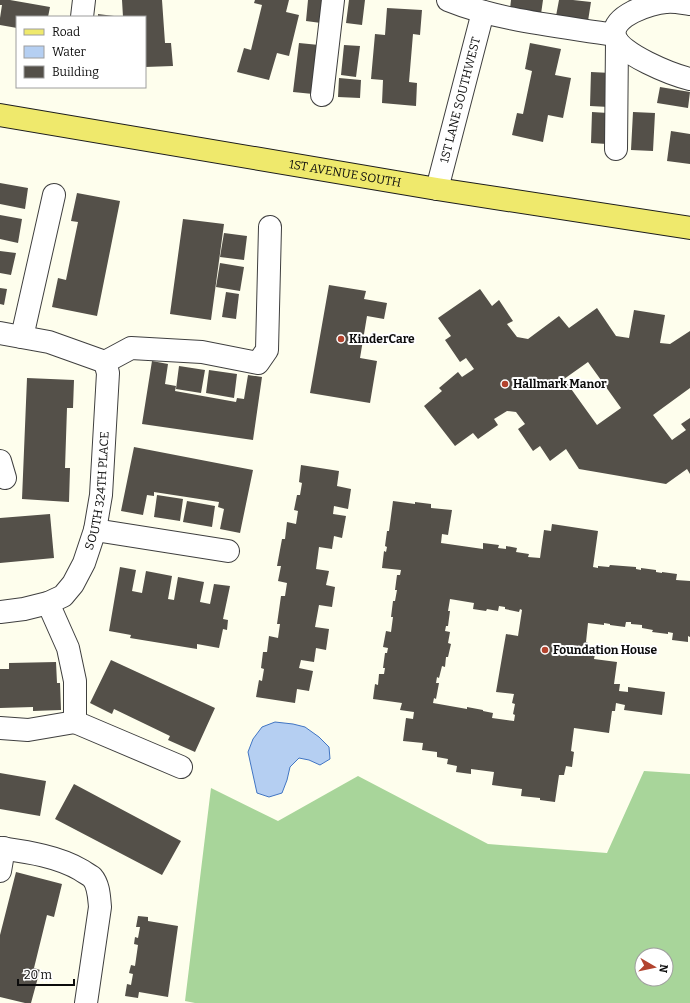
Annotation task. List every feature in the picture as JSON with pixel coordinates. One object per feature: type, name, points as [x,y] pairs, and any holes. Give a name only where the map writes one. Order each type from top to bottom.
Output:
[{"type":"main road","name":"1ST AVENUE SOUTH","points":[[0,115],[437,188],[690,228]]},
{"type":"street","points":[[82,16],[84,0]]},
{"type":"street","points":[[322,95],[334,0]]},
{"type":"street","points":[[448,0],[483,12],[616,38],[634,55],[670,74],[690,79]]},
{"type":"street","points":[[616,149],[615,30],[625,16],[642,7],[665,2],[690,4]]},
{"type":"street","name":"1ST LANE SOUTHWEST","points":[[437,188],[442,163],[459,107],[483,12]]},
{"type":"street","points":[[22,337],[54,195]]},
{"type":"street","points":[[0,333],[49,342],[105,362],[131,348],[202,352],[258,363],[267,350],[270,227]]},
{"type":"street","name":"SOUTH 324TH PLACE","points":[[0,612],[24,609],[48,603],[63,596],[73,584],[84,563],[95,530],[101,487],[108,373],[105,362]]},
{"type":"street","points":[[95,530],[228,551]]},
{"type":"street","points":[[48,603],[68,648],[75,681],[75,722]]},
{"type":"street","points":[[0,728],[28,730],[75,722],[180,767]]},
{"type":"street","points":[[0,870],[2,848],[41,855],[77,868],[92,878],[97,886],[100,907],[86,1003]]},
{"type":"green space","points":[[644,771],[690,774],[690,1003],[195,1003],[185,1001],[211,788],[278,821],[358,776],[488,844],[607,853]]},
{"type":"water","points":[[275,722],[305,727],[319,737],[329,747],[330,759],[320,765],[309,760],[299,758],[290,767],[282,793],[269,797],[257,793],[248,752],[253,739],[262,727]]},
{"type":"building","points":[[0,0],[10,0],[50,7],[48,16],[16,16],[16,28],[0,25],[2,5],[0,5]]},
{"type":"building","points":[[122,0],[162,0],[165,43],[171,43],[173,66],[146,67],[146,16],[123,16]]},
{"type":"building","points":[[255,0],[289,0],[286,12],[299,15],[289,56],[277,53],[269,80],[237,72],[244,48],[251,50],[262,5],[254,3]]},
{"type":"building","points":[[308,0],[324,0],[321,23],[306,21]]},
{"type":"building","points":[[349,0],[365,0],[362,25],[346,23]]},
{"type":"building","points":[[511,0],[543,0],[541,14],[510,9]]},
{"type":"building","points":[[559,0],[591,2],[588,21],[556,16]]},
{"type":"building","points":[[387,8],[422,10],[420,35],[413,34],[409,82],[417,83],[416,106],[382,103],[383,80],[371,79],[375,34],[385,35]]},
{"type":"building","points":[[98,14],[114,16],[98,16]]},
{"type":"building","points":[[299,43],[319,45],[313,94],[293,92]]},
{"type":"building","points":[[530,43],[561,49],[555,75],[571,78],[563,118],[548,115],[543,142],[512,135],[517,113],[523,114],[532,71],[525,69]]},
{"type":"building","points":[[344,45],[360,46],[356,77],[341,75]]},
{"type":"building","points":[[591,72],[611,73],[609,107],[590,106]]},
{"type":"building","points":[[339,78],[361,80],[360,98],[338,97]]},
{"type":"building","points":[[660,87],[690,92],[688,108],[657,103]]},
{"type":"building","points":[[592,112],[608,113],[607,144],[591,143]]},
{"type":"building","points":[[633,112],[655,113],[653,151],[631,150]]},
{"type":"building","points":[[671,131],[690,134],[690,164],[667,161]]},
{"type":"building","points":[[0,183],[28,188],[25,209],[0,204]]},
{"type":"building","points":[[77,193],[120,201],[97,316],[52,307],[58,278],[66,280],[78,222],[71,221]]},
{"type":"building","points":[[0,215],[22,219],[18,243],[0,239]]},
{"type":"building","points":[[183,219],[224,224],[211,320],[170,314]]},
{"type":"building","points":[[224,233],[247,236],[244,260],[220,257]]},
{"type":"building","points":[[0,251],[16,253],[11,275],[0,273]]},
{"type":"building","points":[[220,263],[244,267],[240,291],[216,287]]},
{"type":"building","name":"KinderCare","points":[[329,285],[366,291],[364,299],[387,303],[384,319],[367,316],[360,358],[377,361],[370,403],[310,393]]},
{"type":"building","points":[[0,288],[7,289],[4,305],[0,304]]},
{"type":"building","name":"Hallmark Manor","points":[[480,289],[492,306],[499,300],[513,321],[507,324],[517,337],[528,339],[559,316],[569,328],[597,308],[616,336],[629,338],[634,310],[665,315],[660,343],[670,344],[690,331],[690,388],[653,415],[672,440],[686,430],[681,424],[690,418],[690,474],[687,469],[666,484],[579,469],[566,449],[550,461],[540,446],[533,451],[518,429],[525,424],[516,412],[507,411],[494,419],[498,425],[478,439],[473,433],[455,446],[424,406],[442,391],[439,388],[458,372],[462,377],[474,369],[466,358],[460,362],[445,340],[451,336],[438,318]],"holes":[[[588,362],[621,408],[597,425],[564,379]]]},
{"type":"building","points":[[226,292],[239,294],[236,319],[222,317]]},
{"type":"building","points":[[152,361],[168,364],[165,384],[176,386],[175,391],[236,402],[237,398],[244,399],[248,375],[262,377],[253,440],[142,424]]},
{"type":"building","points":[[179,366],[205,370],[201,393],[176,389]]},
{"type":"building","points":[[209,370],[237,374],[234,398],[206,393]]},
{"type":"building","points":[[27,378],[74,380],[73,408],[67,408],[65,468],[70,468],[69,502],[22,499]]},
{"type":"building","points":[[134,447],[253,470],[240,533],[220,529],[224,509],[218,507],[219,502],[154,492],[154,496],[147,495],[143,515],[121,511]]},
{"type":"building","points":[[301,465],[339,471],[337,486],[351,489],[348,509],[334,506],[333,514],[346,516],[342,538],[334,536],[332,549],[319,547],[316,569],[329,571],[326,585],[335,587],[332,607],[319,605],[315,627],[329,629],[326,650],[316,648],[314,662],[301,660],[299,668],[313,671],[309,691],[297,689],[295,703],[256,697],[259,680],[262,681],[264,669],[261,668],[263,652],[267,652],[269,636],[278,638],[280,624],[277,624],[281,596],[285,596],[287,583],[278,581],[281,566],[277,566],[282,539],[285,539],[287,522],[296,524],[298,511],[294,510],[297,495],[300,495],[302,483],[299,482]]},
{"type":"building","points":[[157,495],[183,499],[180,521],[154,517]]},
{"type":"building","points":[[187,501],[215,506],[212,527],[183,522]]},
{"type":"building","name":"Foundation House","points":[[393,501],[415,504],[415,502],[431,504],[431,508],[452,510],[448,535],[442,534],[441,543],[483,549],[483,543],[499,545],[498,548],[506,549],[506,546],[517,548],[516,552],[529,554],[528,557],[540,558],[544,530],[551,531],[552,524],[598,531],[593,567],[609,567],[610,565],[636,567],[636,569],[641,570],[641,568],[656,570],[656,572],[662,573],[677,574],[676,580],[690,581],[690,637],[688,636],[688,642],[672,640],[673,633],[668,632],[668,634],[652,632],[653,630],[642,628],[642,625],[631,624],[631,622],[626,622],[625,627],[604,623],[604,625],[588,623],[586,642],[588,643],[587,653],[595,654],[594,659],[617,662],[614,684],[620,684],[619,691],[628,692],[628,687],[665,692],[662,715],[624,710],[625,705],[616,703],[615,711],[612,711],[609,733],[574,728],[571,751],[574,752],[572,767],[566,766],[564,775],[559,775],[555,802],[540,800],[540,798],[521,796],[522,789],[492,785],[494,772],[471,769],[471,774],[456,772],[457,766],[447,764],[448,759],[437,757],[437,752],[422,750],[423,743],[403,741],[406,718],[413,719],[414,712],[400,710],[402,703],[373,699],[375,684],[378,685],[379,674],[384,674],[385,668],[383,668],[385,653],[387,653],[388,648],[383,647],[386,631],[391,632],[393,601],[395,601],[397,590],[395,590],[397,575],[400,575],[401,570],[382,568],[384,551],[386,552],[387,547],[385,546],[387,531],[389,531]],"holes":[[[450,599],[474,603],[473,609],[486,611],[487,609],[498,611],[499,606],[519,612],[520,609],[522,610],[518,636],[506,634],[496,692],[514,694],[512,703],[515,704],[513,714],[515,715],[514,721],[492,718],[493,713],[483,710],[467,707],[467,709],[433,703],[434,698],[436,699],[439,683],[436,683],[437,677],[439,678],[442,666],[445,667],[446,657],[448,657],[451,644],[448,643],[450,632],[445,631],[446,626],[448,626]]]},
{"type":"building","points":[[50,514],[54,558],[0,563],[0,518]]},
{"type":"building","points":[[120,567],[136,570],[132,591],[142,593],[146,571],[172,576],[168,599],[174,600],[178,577],[204,582],[200,602],[210,604],[214,584],[230,586],[223,619],[228,620],[227,630],[223,629],[219,648],[197,644],[197,649],[130,638],[131,635],[109,631]]},
{"type":"building","points":[[111,660],[215,708],[195,752],[168,740],[170,736],[114,709],[112,714],[90,703]]},
{"type":"building","points":[[56,662],[57,683],[60,683],[61,710],[33,711],[33,707],[0,708],[0,669],[9,669],[9,663]]},
{"type":"building","points":[[0,773],[46,781],[40,816],[0,809]]},
{"type":"building","points":[[74,784],[181,841],[162,875],[55,819]]},
{"type":"building","points":[[16,872],[62,884],[54,917],[47,915],[34,968],[40,970],[31,1003],[0,997],[0,935]]},
{"type":"building","points":[[138,916],[148,917],[148,921],[178,926],[168,997],[139,992],[138,998],[125,996],[127,984],[131,985],[133,974],[129,973],[131,965],[135,966],[138,945],[134,944],[135,937],[138,938],[140,927],[136,927]]},
{"type":"place","name":"KinderCare","points":[[341,339]]},
{"type":"place","name":"Hallmark Manor","points":[[505,384]]},
{"type":"place","name":"Foundation House","points":[[545,650]]}]
